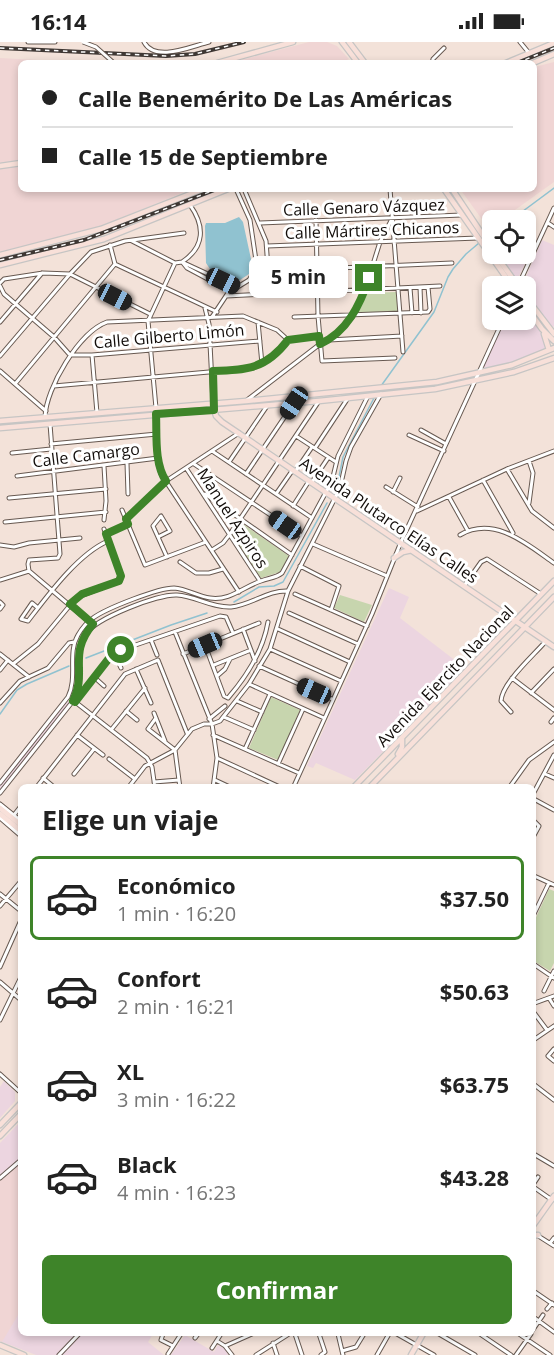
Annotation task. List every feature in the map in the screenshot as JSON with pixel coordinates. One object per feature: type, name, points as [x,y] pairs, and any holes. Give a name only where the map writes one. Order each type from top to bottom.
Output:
[{"type":"main road","points":[[228,60],[293,42]]},
{"type":"main road","points":[[336,42],[347,48]]},
{"type":"main road","points":[[342,42],[358,59]]},
{"type":"main road","points":[[348,42],[355,50],[358,59]]},
{"type":"main road","points":[[513,60],[554,43]]},
{"type":"main road","points":[[537,61],[554,56]]},
{"type":"main road","points":[[0,165],[18,163]]},
{"type":"main road","points":[[0,255],[101,229],[195,192]]},
{"type":"main road","points":[[0,265],[105,239],[221,192]]},
{"type":"main road","points":[[446,192],[505,276]]},
{"type":"main road","points":[[454,192],[469,215],[481,240]]},
{"type":"main road","points":[[536,311],[554,332]]},
{"type":"main road","points":[[536,321],[554,341]]},
{"type":"main road","points":[[0,421],[45,414],[246,401],[437,382],[512,365],[551,350],[542,329]]},
{"type":"main road","points":[[0,428],[348,399],[435,389],[475,382],[542,364],[554,358]]},
{"type":"main road","points":[[435,389],[437,382]]},
{"type":"main road","points":[[213,403],[214,410]]},
{"type":"main road","name":"Avenida Plutarco Elías Calles","points":[[214,410],[220,420],[553,646]]},
{"type":"main road","points":[[394,558],[403,552],[412,550]]},
{"type":"main road","name":"Avenida Ejercito Nacional","points":[[357,784],[554,581]]},
{"type":"main road","name":"Avenida Ejercito Nacional","points":[[373,784],[554,597]]},
{"type":"main road","points":[[397,759],[402,747],[402,738]]},
{"type":"main road","points":[[0,806],[18,821]]},
{"type":"main road","points":[[0,816],[18,831]]},
{"type":"main road","points":[[0,1125],[18,1106]]},
{"type":"main road","points":[[0,1136],[18,1117]]},
{"type":"main road","points":[[536,1221],[553,1198]]},
{"type":"main road","points":[[411,1355],[422,1336]]},
{"type":"main road","points":[[0,1345],[24,1355]]},
{"type":"street","points":[[28,42],[55,42]]},
{"type":"street","points":[[83,42],[96,47],[111,60]]},
{"type":"street","points":[[144,42],[147,48],[153,51],[175,52],[210,42]]},
{"type":"street","points":[[520,42],[530,53]]},
{"type":"street","points":[[433,60],[444,48]]},
{"type":"street","points":[[210,318],[217,312],[230,291],[249,280],[257,267],[250,220],[237,192]]},
{"type":"street","points":[[245,192],[260,223],[267,246],[270,295]]},
{"type":"street","points":[[390,192],[403,352]]},
{"type":"street","points":[[182,262],[193,253],[201,239],[199,219],[190,205]]},
{"type":"street","points":[[523,276],[554,208]]},
{"type":"street","name":"Calle Genaro Vázquez","points":[[260,223],[469,215]]},
{"type":"street","points":[[246,401],[320,344],[338,333],[354,315],[365,291],[380,243],[393,217]]},
{"type":"street","points":[[316,220],[318,316],[322,361],[395,358]]},
{"type":"street","points":[[548,223],[554,227]]},
{"type":"street","points":[[0,356],[69,274],[91,252],[130,240],[184,232]]},
{"type":"street","points":[[130,240],[174,263],[182,262],[236,287]]},
{"type":"street","name":"Calle Mártires Chicanos","points":[[267,246],[481,240]]},
{"type":"street","points":[[110,245],[115,264],[217,312]]},
{"type":"street","points":[[182,262],[187,268],[230,291]]},
{"type":"street","points":[[156,408],[148,321],[174,263]]},
{"type":"street","points":[[269,271],[452,263]]},
{"type":"street","points":[[15,384],[115,264]]},
{"type":"street","points":[[0,322],[43,273]]},
{"type":"street","points":[[0,284],[4,279],[43,273],[69,274],[150,314]]},
{"type":"street","name":"Calle Gilberto Limón","points":[[0,284],[4,294],[54,337],[70,355],[151,351],[260,341]]},
{"type":"street","points":[[226,296],[441,286]]},
{"type":"street","points":[[420,287],[421,313]]},
{"type":"street","points":[[294,316],[421,313],[430,311],[428,287]]},
{"type":"street","points":[[410,288],[412,313]]},
{"type":"street","points":[[205,308],[210,318],[213,403]]},
{"type":"street","points":[[0,371],[45,414],[62,367],[70,355],[101,324],[107,322],[243,316],[280,332],[288,340]]},
{"type":"street","points":[[258,322],[262,364]]},
{"type":"street","points":[[295,784],[367,626],[401,542],[498,330]]},
{"type":"street","points":[[54,386],[246,369],[262,364],[278,353],[288,340],[319,336]]},
{"type":"street","points":[[328,340],[402,336]]},
{"type":"street","points":[[92,355],[97,419]]},
{"type":"street","points":[[0,783],[68,697],[73,683],[74,642],[88,621],[103,612],[160,591],[180,589],[210,598],[220,598],[280,575],[312,519],[342,482],[351,447],[381,394]]},
{"type":"street","points":[[131,784],[150,762],[175,750],[187,734],[198,726],[212,724],[224,717],[249,684],[270,649],[288,591],[314,544],[331,495],[336,462],[370,396]]},
{"type":"street","points":[[276,494],[314,448],[348,399]]},
{"type":"street","points":[[212,550],[223,543],[230,534],[319,401]]},
{"type":"street","points":[[246,474],[294,403]]},
{"type":"street","points":[[229,462],[267,405]]},
{"type":"street","points":[[156,414],[160,470],[239,592]]},
{"type":"street","points":[[50,424],[59,556],[28,561],[29,571],[93,624]]},
{"type":"street","points":[[421,430],[446,445]]},
{"type":"street","points":[[126,519],[166,481],[239,433]]},
{"type":"street","points":[[51,444],[156,434]]},
{"type":"street","points":[[409,435],[444,451]]},
{"type":"street","points":[[296,436],[336,462]]},
{"type":"street","points":[[12,453],[51,449]]},
{"type":"street","points":[[212,451],[312,519]]},
{"type":"street","points":[[416,512],[507,469],[554,451]]},
{"type":"street","name":"Calle Camargo","points":[[17,476],[158,458]]},
{"type":"street","points":[[293,506],[328,458]]},
{"type":"street","points":[[528,504],[534,473],[529,460]]},
{"type":"street","points":[[127,463],[128,494]]},
{"type":"street","points":[[193,463],[302,536]]},
{"type":"street","points":[[104,466],[106,489],[104,520]]},
{"type":"street","name":"Manuel Azpiros","points":[[186,468],[260,581]]},
{"type":"street","points":[[507,469],[528,504],[536,514],[554,528]]},
{"type":"street","points":[[393,492],[400,478]]},
{"type":"street","points":[[483,480],[514,535]]},
{"type":"street","points":[[386,488],[418,507]]},
{"type":"street","points":[[9,498],[106,489]]},
{"type":"street","points":[[203,493],[292,555]]},
{"type":"street","points":[[449,497],[468,531]]},
{"type":"street","points":[[122,510],[145,565],[206,542]]},
{"type":"street","points":[[5,522],[106,512]]},
{"type":"street","points":[[159,537],[170,531],[161,516],[153,525],[167,557]]},
{"type":"street","points":[[106,534],[128,524]]},
{"type":"street","points":[[13,664],[38,644],[79,596],[120,579],[104,529]]},
{"type":"street","points":[[460,536],[468,531],[489,529],[514,535],[554,563]]},
{"type":"street","points":[[0,545],[14,547],[28,543],[80,538]]},
{"type":"street","points":[[38,608],[33,603],[21,619],[27,622],[38,608],[52,590],[94,548],[108,542]]},
{"type":"street","points":[[314,544],[387,576]]},
{"type":"street","points":[[464,586],[481,562],[487,559],[541,594]]},
{"type":"street","points":[[180,562],[196,573],[209,573],[223,569]]},
{"type":"street","points":[[300,566],[339,586],[331,610]]},
{"type":"street","points":[[1,580],[29,571]]},
{"type":"street","points":[[1,580],[9,585]]},
{"type":"street","points":[[160,591],[161,596]]},
{"type":"street","points":[[74,701],[79,683],[78,650],[93,624],[161,596],[184,596],[219,606],[240,605],[274,592],[288,591]]},
{"type":"street","points":[[295,594],[367,626]]},
{"type":"street","points":[[210,598],[219,606]]},
{"type":"street","points":[[219,606],[220,598]]},
{"type":"street","points":[[0,609],[2,603]]},
{"type":"street","points":[[288,613],[358,644]]},
{"type":"street","points":[[0,793],[114,653],[215,617],[226,617],[233,633]]},
{"type":"street","points":[[205,645],[225,698],[228,698],[255,661],[265,638],[268,622]]},
{"type":"street","points":[[183,654],[259,623]]},
{"type":"street","points":[[243,629],[259,666],[333,699]]},
{"type":"street","points":[[277,629],[350,662]]},
{"type":"street","points":[[175,632],[212,724],[217,758],[214,784]]},
{"type":"street","points":[[151,640],[187,734]]},
{"type":"street","points":[[0,703],[16,683],[48,668],[69,643],[74,642]]},
{"type":"street","points":[[511,712],[501,698],[512,678],[545,642]]},
{"type":"street","points":[[270,649],[341,681]]},
{"type":"street","points":[[213,665],[251,650]]},
{"type":"street","points":[[114,653],[121,668]]},
{"type":"street","points":[[0,654],[29,677]]},
{"type":"street","points":[[39,784],[125,674],[158,658]]},
{"type":"street","points":[[217,676],[231,659]]},
{"type":"street","points":[[0,670],[8,660]]},
{"type":"street","points":[[136,669],[151,703]]},
{"type":"street","points":[[531,693],[554,669]]},
{"type":"street","points":[[94,677],[104,686]]},
{"type":"street","points":[[512,678],[554,710]]},
{"type":"street","points":[[249,684],[324,718]]},
{"type":"street","points":[[111,730],[145,688]]},
{"type":"street","points":[[245,749],[270,694]]},
{"type":"street","points":[[68,697],[150,762],[154,782],[180,780]]},
{"type":"street","points":[[237,701],[262,712]]},
{"type":"street","points":[[209,719],[225,706]]},
{"type":"street","points":[[278,764],[303,709]]},
{"type":"street","points":[[126,711],[137,720]]},
{"type":"street","points":[[154,713],[165,742]]},
{"type":"street","points":[[224,717],[254,730]]},
{"type":"street","points":[[156,718],[148,729],[175,750],[180,784]]},
{"type":"street","points":[[77,735],[103,756]]},
{"type":"street","points":[[213,735],[299,773]]},
{"type":"street","points":[[512,784],[529,760],[553,744]]},
{"type":"street","points":[[74,774],[94,749]]},
{"type":"street","points":[[536,789],[554,755]]},
{"type":"street","points":[[217,758],[273,784]]},
{"type":"street","points":[[109,759],[135,779]]},
{"type":"street","points":[[544,774],[554,778]]},
{"type":"street","points":[[44,778],[51,784]]},
{"type":"street","points":[[214,780],[223,784]]},
{"type":"street","points":[[536,799],[554,810]]},
{"type":"street","points":[[0,806],[18,820]]},
{"type":"street","points":[[14,815],[18,810]]},
{"type":"street","points":[[536,877],[554,885]]},
{"type":"street","points":[[536,910],[549,883]]},
{"type":"street","points":[[0,906],[18,885]]},
{"type":"street","points":[[0,894],[18,909]]},
{"type":"street","points":[[0,967],[18,926]]},
{"type":"street","points":[[0,952],[4,956]]},
{"type":"street","points":[[536,966],[553,977]]},
{"type":"street","points":[[544,991],[554,971]]},
{"type":"street","points":[[0,982],[18,997]]},
{"type":"street","points":[[0,1020],[1,1013],[18,984]]},
{"type":"street","points":[[536,1003],[554,996]]},
{"type":"street","points":[[549,998],[554,1006]]},
{"type":"street","points":[[536,1015],[547,1030]]},
{"type":"street","points":[[536,1038],[554,1026]]},
{"type":"street","points":[[554,1049],[548,1056],[554,1061]]},
{"type":"street","points":[[0,1074],[18,1090]]},
{"type":"street","points":[[536,1086],[554,1100]]},
{"type":"street","points":[[536,1155],[554,1166]]},
{"type":"street","points":[[0,1178],[18,1163]]},
{"type":"street","points":[[536,1188],[553,1198]]},
{"type":"street","points":[[536,1235],[554,1246]]},
{"type":"street","points":[[550,1243],[554,1238]]},
{"type":"street","points":[[536,1293],[553,1304],[547,1310]]},
{"type":"street","points":[[536,1326],[543,1315]]},
{"type":"street","points":[[536,1319],[554,1332]]},
{"type":"street","points":[[59,1355],[77,1336]]},
{"type":"street","points":[[162,1336],[161,1339],[173,1347]]},
{"type":"street","points":[[168,1354],[180,1336]]},
{"type":"street","points":[[212,1348],[220,1336]]},
{"type":"street","points":[[225,1346],[248,1336]]},
{"type":"street","points":[[256,1355],[286,1336]]},
{"type":"street","points":[[295,1336],[302,1355]]},
{"type":"street","points":[[320,1336],[325,1352],[321,1355]]},
{"type":"street","points":[[338,1336],[342,1353],[356,1347],[363,1336]]},
{"type":"street","points":[[378,1355],[388,1336]]},
{"type":"street","points":[[401,1336],[434,1355]]},
{"type":"street","points":[[442,1336],[475,1355]]},
{"type":"street","points":[[483,1336],[511,1355]]},
{"type":"street","points":[[522,1336],[550,1355]]},
{"type":"street","points":[[516,1355],[529,1336]]},
{"type":"street","points":[[217,1341],[225,1346],[232,1355]]},
{"type":"street","points":[[273,1344],[277,1355]]},
{"type":"shaded area","points":[[309,42],[327,42],[337,46],[349,59],[347,60],[241,60]]},
{"type":"shaded area","points":[[0,58],[38,60],[18,60],[18,192],[185,192],[93,229],[0,252]]},
{"type":"shaded area","points":[[554,62],[554,182],[515,210],[482,210],[482,219],[462,192],[537,192],[537,66]]},
{"type":"shaded area","points":[[542,240],[554,245],[554,327],[547,323],[536,308],[536,276],[526,276],[532,264],[536,264],[536,254]]},
{"type":"shaded area","points":[[507,264],[525,264],[519,276],[514,276]]},
{"type":"shaded area","points":[[536,326],[547,342],[544,350],[518,361],[481,371],[500,330],[536,330]]},
{"type":"shaded area","points":[[389,588],[409,597],[400,618],[465,668],[355,780],[316,763],[313,768],[307,766]]},
{"type":"shaded area","points":[[68,701],[70,703],[0,790],[0,785]]},
{"type":"shaded area","points":[[4,1081],[15,1092],[15,1101],[0,1118],[0,1087]]},
{"type":"shaded area","points":[[18,1124],[18,1161],[0,1176],[0,1143]]},
{"type":"shaded area","points":[[18,1166],[18,1315],[2,1342],[0,1341],[0,1181]]},
{"type":"shaded area","points":[[18,1168],[18,1336],[152,1336],[148,1342],[164,1355],[36,1355],[0,1341],[0,1183]]},
{"type":"shaded area","points":[[184,1336],[187,1336],[214,1352],[218,1345],[225,1349],[228,1355],[171,1355]]},
{"type":"green space","points":[[396,292],[398,311],[358,313],[367,293]]},
{"type":"green space","points":[[240,522],[289,556],[280,572],[261,578],[232,534]]},
{"type":"green space","points":[[340,595],[372,605],[364,622],[334,608]]},
{"type":"green space","points":[[271,697],[300,710],[278,760],[249,748]]},
{"type":"green space","points":[[549,889],[554,891],[554,963],[550,971],[536,962],[536,917]]},
{"type":"water","points":[[239,217],[243,222],[251,259],[249,274],[237,282],[210,269],[206,263],[205,226],[206,223],[225,223]]},
{"type":"waterway","points":[[524,210],[554,188]]},
{"type":"waterway","points":[[381,386],[434,312],[453,269],[479,243]]},
{"type":"waterway","points":[[334,489],[343,457],[374,398]]},
{"type":"waterway","points":[[234,602],[259,587],[274,586],[283,582],[327,503]]},
{"type":"waterway","points":[[86,658],[207,613]]},
{"type":"waterway","points":[[0,714],[17,690],[69,666]]},
{"type":"railway","points":[[0,48],[166,56],[195,54],[244,42]]},
{"type":"railway","points":[[524,60],[554,48]]},
{"type":"railway","points":[[0,260],[84,240],[209,192]]},
{"type":"route","points":[[121,650],[110,657],[75,702],[73,701],[79,683],[78,650],[93,624],[70,604],[82,594],[119,581],[121,576],[106,534],[128,524],[126,519],[166,481],[159,465],[156,414],[214,410],[213,371],[258,367],[278,353],[288,340],[319,336],[320,344],[328,340],[338,333],[354,315],[369,278]]}]
